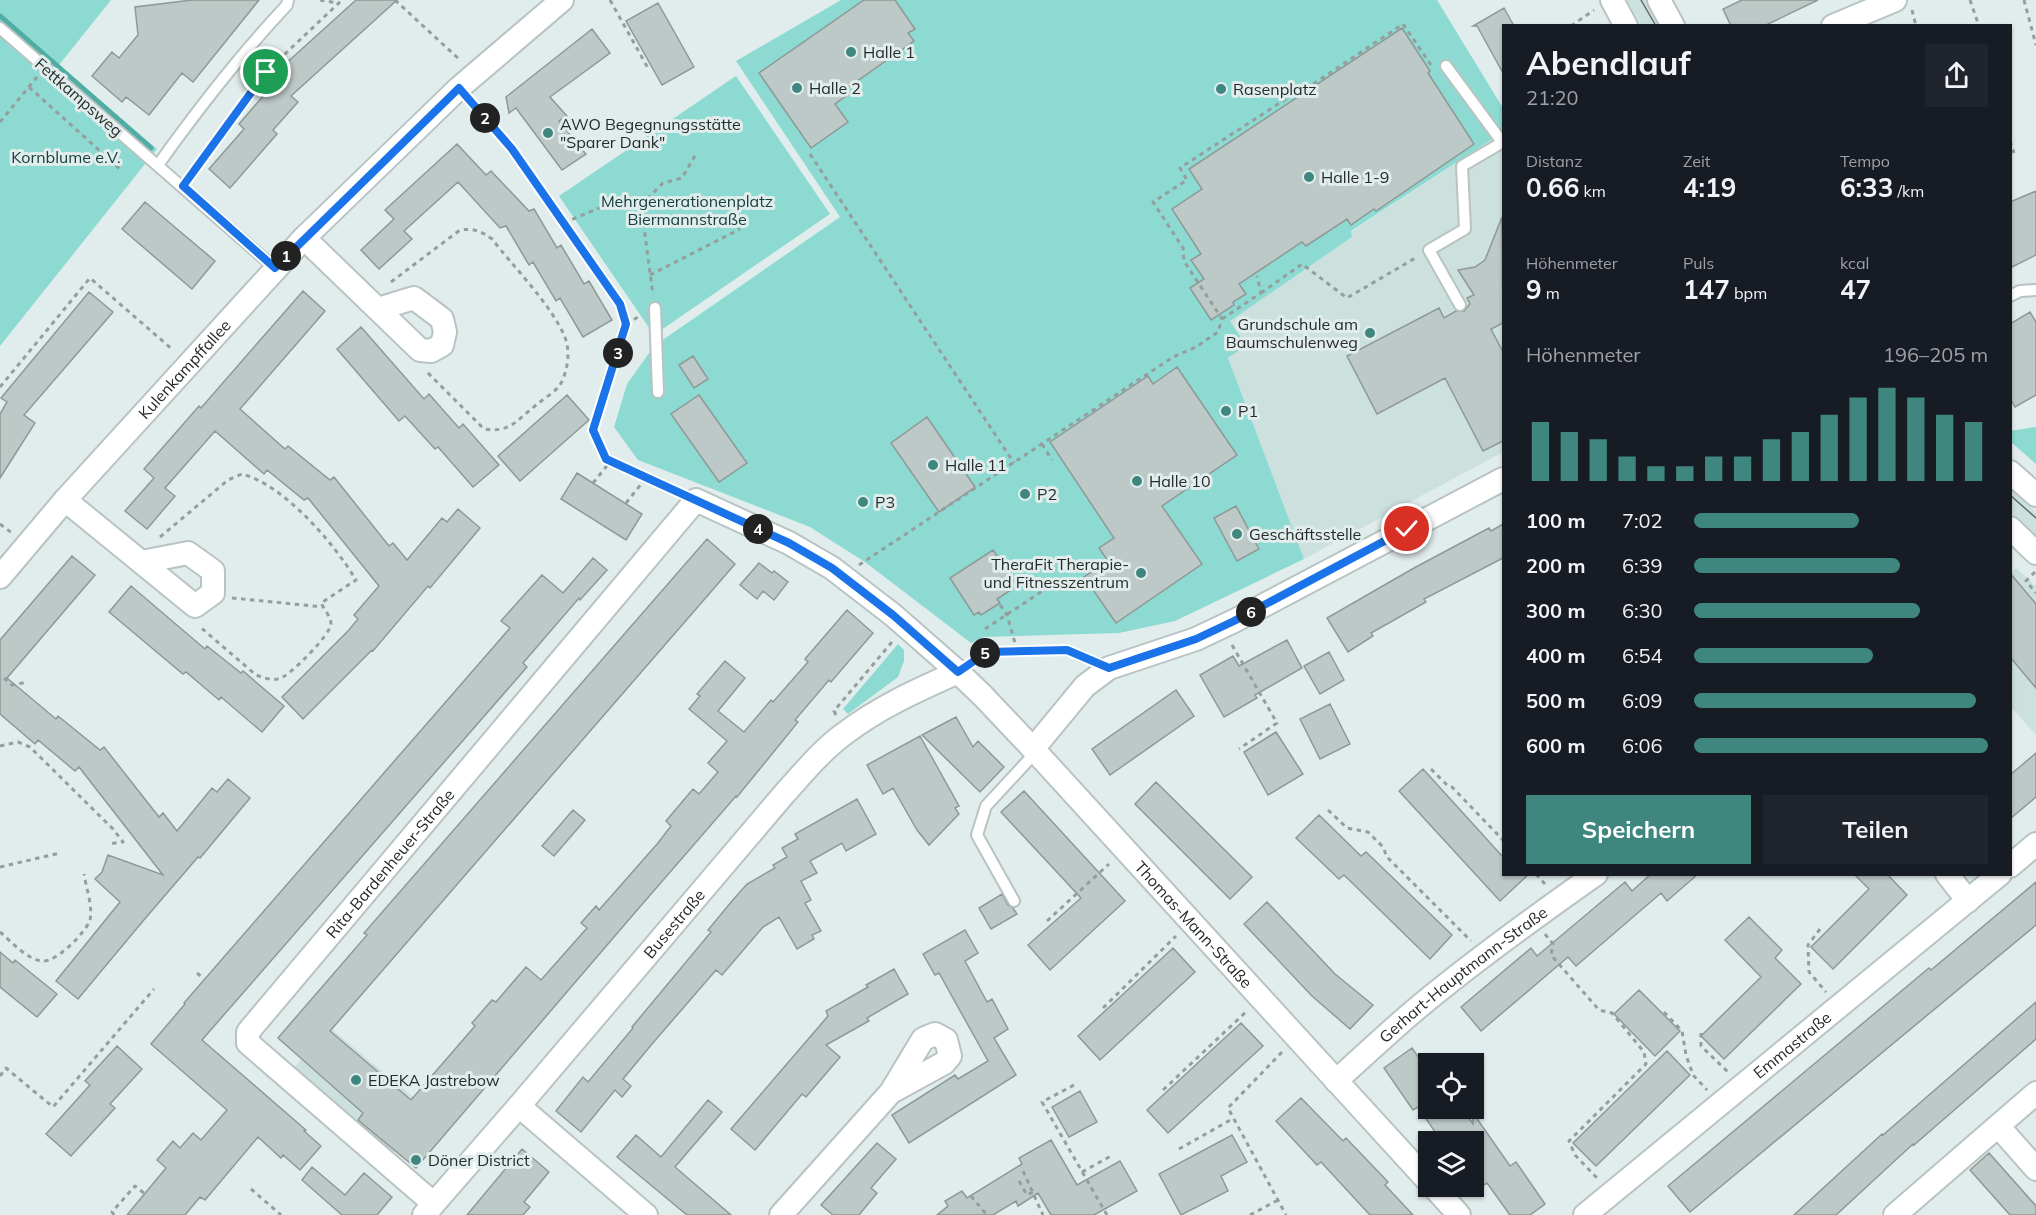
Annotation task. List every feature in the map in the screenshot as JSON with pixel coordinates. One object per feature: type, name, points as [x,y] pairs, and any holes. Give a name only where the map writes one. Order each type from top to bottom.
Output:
[{"type":"street","points":[[1659,0],[1672,24]]},
{"type":"street","points":[[1838,24],[1895,0]]},
{"type":"street","name":"Kulenkampffallee","points":[[0,577],[65,500],[304,238],[467,81],[559,1]]},
{"type":"street","points":[[1604,5],[1624,24]]},
{"type":"street","points":[[304,238],[373,305],[420,350],[431,351],[442,345],[446,332],[442,319],[414,298],[373,305]]},
{"type":"street","points":[[2012,474],[2036,495]]},
{"type":"street","points":[[1034,751],[1085,686],[1109,668],[1196,639],[1234,621],[1502,480]]},
{"type":"street","points":[[65,500],[195,606],[213,593],[213,571],[188,553],[139,559]]},
{"type":"street","name":"Thomas-Mann-Straße","points":[[696,500],[789,543],[842,576],[906,626],[958,672],[1034,751],[1418,1170]]},
{"type":"street","name":"Rita-Bardenheuer-Straße","points":[[428,1209],[248,1043],[248,1032],[696,500]]},
{"type":"street","points":[[2012,530],[2036,553]]},
{"type":"street","name":"Busestraße","points":[[428,1209],[818,757],[844,733],[890,703],[958,672]]},
{"type":"street","points":[[2012,864],[2036,844]]},
{"type":"street","name":"Gerhart-Hauptmann-Straße","points":[[1336,1081],[1408,1016],[1532,918],[1593,876]]},
{"type":"street","points":[[1949,876],[1968,901]]},
{"type":"street","name":"Emmastraße","points":[[1585,1215],[1998,876]]},
{"type":"street","points":[[781,1215],[891,1092]]},
{"type":"street","points":[[1895,1215],[2036,1093]]},
{"type":"street","points":[[519,1106],[646,1215]]},
{"type":"street","points":[[1999,1127],[2036,1168]]},
{"type":"street","points":[[1443,1197],[1459,1215]]},
{"type":"lane","points":[[158,165],[220,82],[260,33],[287,5],[288,0]]},
{"type":"lane","name":"Fettkampsweg","points":[[0,28],[275,268]]},
{"type":"lane","points":[[1446,66],[1502,141]]},
{"type":"lane","points":[[1460,305],[1429,250],[1465,229],[1462,166],[1502,143]]},
{"type":"lane","points":[[2012,295],[2020,291],[2036,290]]},
{"type":"lane","points":[[656,308],[658,392]]},
{"type":"lane","points":[[1014,901],[977,835],[986,806],[1034,751]]},
{"type":"path","points":[[320,0],[340,2]]},
{"type":"path","points":[[395,0],[467,81],[620,304],[626,324],[593,430],[601,451],[610,462],[696,500]]},
{"type":"path","points":[[610,0],[649,70]]},
{"type":"path","points":[[1970,0],[1978,24]]},
{"type":"path","points":[[2024,0],[2036,45]]},
{"type":"path","points":[[183,186],[266,72],[340,2]]},
{"type":"path","points":[[1574,24],[1604,5]]},
{"type":"path","points":[[1222,319],[1184,261],[1183,248],[1153,202],[1187,180],[1180,168],[1295,93],[1300,93],[1403,24],[1434,69]]},
{"type":"path","points":[[0,122],[45,68]]},
{"type":"path","points":[[29,87],[121,170]]},
{"type":"path","points":[[2012,147],[2014,153]]},
{"type":"path","points":[[564,224],[604,206],[641,205],[663,183],[682,178],[697,152]]},
{"type":"path","points":[[810,154],[1014,463]]},
{"type":"path","points":[[641,205],[656,308]]},
{"type":"path","points":[[373,305],[460,230],[471,228],[492,239],[550,312],[565,337],[568,358],[564,377],[558,387],[506,430],[495,431],[484,429],[424,369],[420,350]]},
{"type":"path","points":[[650,275],[740,228]]},
{"type":"path","points":[[842,576],[1173,357],[1196,347],[1218,332],[1222,319],[1302,264],[1347,298],[1429,250]]},
{"type":"path","points":[[1257,276],[1261,293]]},
{"type":"path","points":[[0,387],[90,278],[188,363]]},
{"type":"path","points":[[1042,444],[1052,460]]},
{"type":"path","points":[[593,483],[610,462]]},
{"type":"path","points":[[139,559],[228,480],[242,474],[255,477],[309,518],[356,580],[321,603],[331,621],[330,629],[322,640],[282,678],[267,679],[256,675],[195,622],[195,606]]},
{"type":"path","points":[[626,503],[646,478]]},
{"type":"path","points":[[2036,571],[2026,581],[2036,593]]},
{"type":"path","points":[[985,629],[1053,584]]},
{"type":"path","points":[[213,593],[223,597],[324,607]]},
{"type":"path","points":[[1000,605],[1007,615],[1018,651]]},
{"type":"path","points":[[844,733],[834,711],[906,626]]},
{"type":"path","points":[[1232,645],[1277,723],[1239,749]]},
{"type":"path","points":[[958,672],[987,652],[1018,651],[1067,650],[1109,668]]},
{"type":"path","points":[[4,678],[12,685],[28,682]]},
{"type":"path","points":[[0,746],[18,742],[30,747],[113,829],[123,842],[108,844]]},
{"type":"path","points":[[1431,769],[1452,787],[1502,839]]},
{"type":"path","points":[[1328,810],[1347,828],[1368,832],[1384,848],[1386,856],[1485,955]]},
{"type":"path","points":[[1047,921],[1124,849]]},
{"type":"path","points":[[0,867],[60,853]]},
{"type":"path","points":[[0,932],[30,957],[43,962],[63,954],[90,922],[84,874]]},
{"type":"path","points":[[1103,1008],[1191,922]]},
{"type":"path","points":[[1820,928],[1808,945],[1809,972],[1839,1007]]},
{"type":"path","points":[[1553,944],[1551,955],[1599,1010],[1612,1013],[1644,1052],[1646,1064],[1569,1141],[1575,1155],[1611,1193]]},
{"type":"path","points":[[197,973],[204,979]]},
{"type":"path","points":[[0,1076],[6,1068],[53,1107],[154,989]]},
{"type":"path","points":[[1163,1090],[1261,999]]},
{"type":"path","points":[[1664,1012],[1682,1031],[1693,1075],[1721,1104]]},
{"type":"path","points":[[1701,1033],[1701,1046],[1743,1086]]},
{"type":"path","points":[[1286,1215],[1228,1108],[1296,1037]]},
{"type":"path","points":[[1074,1085],[1042,1102],[1107,1215]]},
{"type":"path","points":[[1179,1149],[1234,1118]]},
{"type":"path","points":[[1082,1172],[1111,1156]]},
{"type":"path","points":[[1023,1171],[1043,1215]]},
{"type":"path","points":[[1019,1181],[1028,1194],[1033,1192]]},
{"type":"path","points":[[114,1215],[112,1212],[135,1186],[145,1194]]},
{"type":"path","points":[[251,1190],[280,1215]]},
{"type":"path","points":[[971,1196],[987,1215]]},
{"type":"path","points":[[1250,1215],[1278,1200]]},
{"type":"shaded area","points":[[1627,0],[1647,0],[1661,24],[1640,24]]},
{"type":"shaded area","name":"Grundschule am Baumschulenweg","points":[[1502,133],[1502,453],[1304,559],[1228,358],[1246,346],[1229,321],[1352,237],[1351,232]]},
{"type":"shaded area","points":[[2012,491],[2036,512],[2036,536],[2012,513]]},
{"type":"shaded area","points":[[2016,568],[2036,586],[2036,735],[2012,708],[2012,571]]},
{"type":"shaded area","name":"EDEKA Jastrebow","points":[[329,1027],[430,1111],[387,1160],[287,1076]]},
{"type":"green space","name":"Kornblume e.V.","points":[[0,0],[111,0],[59,65],[157,149],[0,346]]},
{"type":"green space","points":[[841,0],[1437,0],[1502,106],[1502,133],[1351,231],[1352,237],[1230,321],[1246,346],[1228,358],[1304,559],[1175,621],[1119,633],[984,637],[971,643],[865,562],[810,527],[638,460],[614,427],[627,384],[654,346],[840,217],[736,61]]},
{"type":"green space","name":"Mehrgenerationenplatz Biermannstraße","points":[[736,76],[830,214],[654,335],[559,196]]},
{"type":"green space","points":[[2036,427],[2036,464],[2012,443],[2012,431]]},
{"type":"green space","points":[[898,644],[904,650],[904,661],[898,677],[848,714],[843,709]]},
{"type":"building","points":[[192,0],[259,0],[193,82],[182,73],[149,115],[126,97],[122,102],[92,76],[112,52],[119,58],[138,35],[135,7]]},
{"type":"building","points":[[356,0],[397,0],[291,96],[298,102],[273,130],[277,134],[230,188],[209,169],[244,129],[239,124],[276,81],[272,76]]},
{"type":"building","points":[[864,0],[895,0],[915,29],[908,33],[914,41],[846,89],[849,94],[835,104],[848,122],[811,148],[759,73]]},
{"type":"building","points":[[1742,0],[1818,0],[1768,24],[1730,24],[1723,9]]},
{"type":"building","points":[[658,3],[694,67],[662,85],[626,21]]},
{"type":"building","points":[[1504,8],[1513,24],[1502,24],[1502,71],[1477,26],[1473,26]]},
{"type":"building","name":"Halle 1-9","points":[[1402,28],[1474,144],[1376,211],[1374,209],[1351,225],[1347,219],[1306,246],[1302,242],[1239,284],[1246,294],[1211,320],[1190,288],[1204,279],[1191,260],[1201,254],[1172,209],[1202,189],[1189,169]]},
{"type":"building","points":[[592,29],[610,53],[550,97],[567,116],[559,121],[586,154],[562,170],[516,108],[509,113],[506,97]]},
{"type":"building","points":[[457,144],[486,175],[491,171],[529,211],[534,209],[557,248],[561,245],[584,284],[589,281],[612,320],[583,337],[560,298],[556,301],[533,262],[529,265],[506,226],[500,228],[458,182],[404,231],[412,239],[379,269],[361,250],[394,219],[385,210]]},
{"type":"building","points":[[2036,191],[2036,255],[2012,267],[2012,201]]},
{"type":"building","points":[[145,202],[215,261],[192,289],[122,229]]},
{"type":"building","points":[[1502,217],[1502,324],[1491,329],[1502,350],[1502,442],[1483,451],[1445,378],[1377,414],[1347,356],[1439,308],[1444,318],[1456,311],[1464,311],[1470,304],[1467,298],[1474,295],[1458,270],[1475,267],[1485,260]]},
{"type":"building","points":[[303,291],[325,311],[240,409],[285,449],[288,446],[330,480],[334,477],[389,546],[393,543],[407,560],[442,518],[447,522],[458,509],[480,528],[373,651],[303,719],[282,697],[348,631],[358,619],[354,615],[379,586],[308,498],[304,500],[267,470],[264,474],[215,431],[165,488],[175,496],[147,529],[125,511],[154,478],[144,469],[199,406],[201,408]]},
{"type":"building","points":[[89,292],[113,312],[24,415],[35,423],[0,478],[0,414],[7,402],[1,398]]},
{"type":"building","points":[[2030,312],[2036,322],[2036,395],[2015,407],[2012,402],[2012,323]]},
{"type":"building","points":[[361,327],[424,399],[429,394],[459,428],[463,424],[499,465],[473,487],[438,447],[435,449],[405,416],[399,421],[337,349]]},
{"type":"building","points":[[693,356],[708,379],[694,388],[679,365]]},
{"type":"building","name":"Halle 10","points":[[1177,367],[1237,455],[1162,506],[1202,564],[1116,623],[1084,577],[1108,561],[1099,548],[1114,538],[1050,442],[1148,376],[1153,384]]},
{"type":"building","points":[[567,395],[589,420],[520,481],[498,456]]},
{"type":"building","points":[[699,395],[747,463],[719,482],[671,414]]},
{"type":"building","name":"Halle 11","points":[[927,417],[975,487],[939,512],[891,443]]},
{"type":"building","points":[[577,473],[642,514],[626,540],[561,499]]},
{"type":"building","name":"Geschäftsstelle","points":[[1236,506],[1259,549],[1237,561],[1214,518]]},
{"type":"building","points":[[1502,525],[1502,559],[1424,599],[1426,602],[1371,633],[1373,636],[1348,652],[1327,618],[1489,528],[1491,531]]},
{"type":"building","points":[[707,539],[735,564],[330,1031],[411,1100],[475,1026],[472,1023],[492,1000],[496,1002],[526,967],[541,980],[587,928],[581,923],[596,906],[599,910],[658,843],[671,826],[666,821],[693,789],[699,794],[718,772],[708,763],[727,741],[689,709],[700,696],[697,694],[725,661],[745,678],[718,711],[744,732],[808,662],[805,659],[847,610],[873,633],[795,720],[798,722],[737,797],[416,1168],[358,1120],[363,1113],[278,1038],[367,935],[364,933]]},
{"type":"building","points":[[993,550],[1017,586],[997,599],[1000,603],[981,615],[979,612],[974,615],[950,578]]},
{"type":"building","points":[[72,556],[95,575],[7,678],[56,719],[58,716],[100,750],[104,747],[159,817],[163,813],[177,831],[212,788],[217,792],[228,779],[250,798],[78,999],[56,981],[120,902],[95,879],[102,872],[108,855],[163,875],[79,767],[75,771],[38,740],[35,744],[0,714],[0,640]]},
{"type":"building","points":[[593,558],[607,570],[580,600],[579,598],[523,663],[527,667],[202,1040],[306,1130],[304,1131],[321,1146],[300,1170],[283,1155],[281,1158],[258,1137],[205,1200],[200,1197],[185,1215],[127,1215],[166,1168],[157,1160],[173,1141],[180,1148],[193,1133],[201,1140],[227,1110],[151,1044],[184,1003],[510,628],[501,621],[542,575],[563,593]]},
{"type":"building","points":[[759,563],[788,582],[774,600],[763,591],[757,599],[740,585]]},
{"type":"building","points":[[2012,575],[2036,604],[2036,688],[2012,659]]},
{"type":"building","points":[[131,586],[205,649],[207,646],[241,673],[243,671],[284,706],[262,732],[221,697],[219,700],[186,672],[183,674],[109,612]]},
{"type":"building","points":[[1287,640],[1302,668],[1255,695],[1257,698],[1224,717],[1200,675],[1233,656],[1239,666]]},
{"type":"building","points":[[1329,652],[1344,680],[1320,694],[1304,666]]},
{"type":"building","points":[[1176,690],[1194,716],[1110,775],[1092,749]]},
{"type":"building","points":[[1330,704],[1350,744],[1320,759],[1300,719]]},
{"type":"building","points":[[956,717],[973,747],[978,741],[1004,767],[980,792],[922,735]]},
{"type":"building","points":[[1276,732],[1303,774],[1268,795],[1244,752]]},
{"type":"building","points":[[920,736],[959,806],[955,808],[959,814],[929,845],[917,830],[893,788],[883,794],[867,765]]},
{"type":"building","points":[[2036,753],[2036,797],[2012,817],[2012,773]]},
{"type":"building","points":[[1423,769],[1502,856],[1502,876],[1527,876],[1500,901],[1399,791]]},
{"type":"building","points":[[1156,782],[1252,877],[1230,899],[1135,804]]},
{"type":"building","points":[[1024,791],[1125,901],[1050,970],[1028,945],[1081,898],[1001,812]]},
{"type":"building","points":[[857,799],[876,834],[846,851],[842,843],[810,861],[817,873],[801,881],[811,900],[805,903],[821,931],[812,935],[814,939],[797,949],[779,917],[763,927],[722,975],[716,970],[652,1044],[623,1079],[631,1086],[622,1097],[615,1090],[581,1132],[556,1111],[583,1077],[588,1082],[711,932],[708,930],[747,884],[775,868],[773,865],[787,857],[782,848],[798,839],[795,834]]},
{"type":"building","points":[[573,810],[585,820],[554,856],[542,846]]},
{"type":"building","points":[[1319,815],[1361,856],[1366,852],[1452,935],[1430,959],[1344,875],[1339,879],[1296,838]]},
{"type":"building","points":[[1649,876],[1696,876],[1667,901],[1661,893],[1576,966],[1568,957],[1481,1031],[1461,1007],[1531,948],[1537,956],[1625,882],[1632,891]]},
{"type":"building","points":[[1856,876],[1889,876],[1907,895],[1833,969],[1811,947],[1869,889]]},
{"type":"building","points":[[2036,882],[2036,925],[1690,1212],[1668,1186],[1929,968],[1931,970]]},
{"type":"building","points":[[1002,894],[1017,914],[991,929],[979,908]]},
{"type":"building","points":[[1267,902],[1335,974],[1373,1005],[1350,1029],[1312,996],[1244,924]]},
{"type":"building","points":[[1749,917],[1782,950],[1775,958],[1801,984],[1724,1059],[1701,1036],[1761,977],[1725,940]]},
{"type":"building","points":[[965,930],[978,953],[965,961],[987,1002],[992,999],[1008,1029],[994,1038],[1016,1075],[909,1143],[892,1115],[955,1075],[958,1079],[988,1061],[939,973],[935,975],[923,954]]},
{"type":"building","points":[[1173,948],[1195,972],[1100,1060],[1078,1036]]},
{"type":"building","points":[[0,952],[13,963],[15,960],[57,994],[37,1017],[0,987]]},
{"type":"building","points":[[894,969],[908,994],[867,1018],[869,1021],[826,1045],[840,1057],[806,1097],[802,1094],[755,1150],[731,1129],[828,1016],[826,1011]]},
{"type":"building","points":[[1639,990],[1680,1031],[1655,1056],[1614,1014]]},
{"type":"building","points":[[2036,1002],[2036,1039],[1913,1144],[1836,1215],[1794,1215],[1882,1134]]},
{"type":"building","points":[[1241,1023],[1263,1046],[1168,1133],[1147,1110]]},
{"type":"building","points":[[117,1046],[142,1069],[110,1104],[115,1108],[71,1156],[46,1134],[90,1085],[85,1081]]},
{"type":"building","points":[[1412,1048],[1418,1057],[1418,1107],[1413,1110],[1384,1068]]},
{"type":"building","points":[[1667,1051],[1690,1075],[1596,1166],[1573,1143]]},
{"type":"building","points":[[1080,1091],[1097,1122],[1069,1137],[1052,1107]]},
{"type":"building","points":[[1301,1098],[1343,1141],[1346,1138],[1388,1182],[1385,1185],[1413,1215],[1370,1215],[1321,1162],[1317,1165],[1276,1121]]},
{"type":"building","points":[[708,1100],[722,1112],[675,1167],[731,1215],[687,1215],[617,1157],[636,1135],[661,1157]]},
{"type":"building","points":[[1426,1119],[1470,1119],[1473,1124],[1473,1119],[1477,1119],[1510,1166],[1516,1162],[1545,1204],[1530,1215],[1510,1215],[1487,1183],[1484,1185],[1484,1131],[1434,1131]]},
{"type":"building","points":[[1232,1135],[1247,1162],[1221,1176],[1228,1191],[1181,1215],[1159,1174]]},
{"type":"building","points":[[1051,1140],[1077,1185],[1120,1161],[1137,1191],[1094,1215],[1051,1215],[1038,1193],[1018,1206],[1016,1201],[993,1215],[937,1215],[948,1206],[945,1201],[962,1191],[967,1198],[1022,1164],[1019,1158]]},
{"type":"building","points":[[877,1143],[896,1159],[871,1188],[877,1193],[859,1215],[833,1215],[821,1205]]},
{"type":"building","points":[[522,1149],[549,1172],[524,1202],[530,1207],[523,1215],[467,1215]]},
{"type":"building","points":[[1989,1153],[2036,1206],[2036,1215],[2010,1215],[1970,1170]]},
{"type":"building","points":[[312,1167],[345,1195],[364,1173],[392,1197],[377,1215],[342,1215],[302,1180]]},
{"type":"waterway","points":[[0,16],[151,148]]},
{"type":"tram line","points":[[1641,0],[1655,24]]},
{"type":"tram line","points":[[2012,497],[2036,518]]},
{"type":"place","name":"Halle 1","points":[[851,52]]},
{"type":"place","name":"Halle 2","points":[[797,88]]},
{"type":"place","name":"Rasenplatz","points":[[1221,89]]},
{"type":"place","name":"AWO Begegnungsstätte \"Sparer Dank\"","points":[[548,133]]},
{"type":"place","name":"Halle 1-9","points":[[1309,177]]},
{"type":"place","name":"Grundschule am Baumschulenweg","points":[[1370,333]]},
{"type":"place","name":"P1","points":[[1226,411]]},
{"type":"place","name":"Halle 11","points":[[933,465]]},
{"type":"place","name":"Halle 10","points":[[1137,481]]},
{"type":"place","name":"P2","points":[[1025,494]]},
{"type":"place","name":"P3","points":[[863,502]]},
{"type":"place","name":"Geschäftsstelle","points":[[1237,534]]},
{"type":"place","name":"TheraFit Therapie- und Fitnesszentrum","points":[[1141,573]]},
{"type":"place","name":"EDEKA Jastrebow","points":[[356,1080]]},
{"type":"place","name":"Döner District","points":[[416,1160]]},
{"type":"route","points":[[266,72],[183,186],[275,268],[459,88],[512,149],[620,304],[626,324],[593,430],[606,459],[789,543],[832,568],[893,615],[958,672],[987,652],[1067,650],[1109,668],[1196,639],[1407,529]]}]
